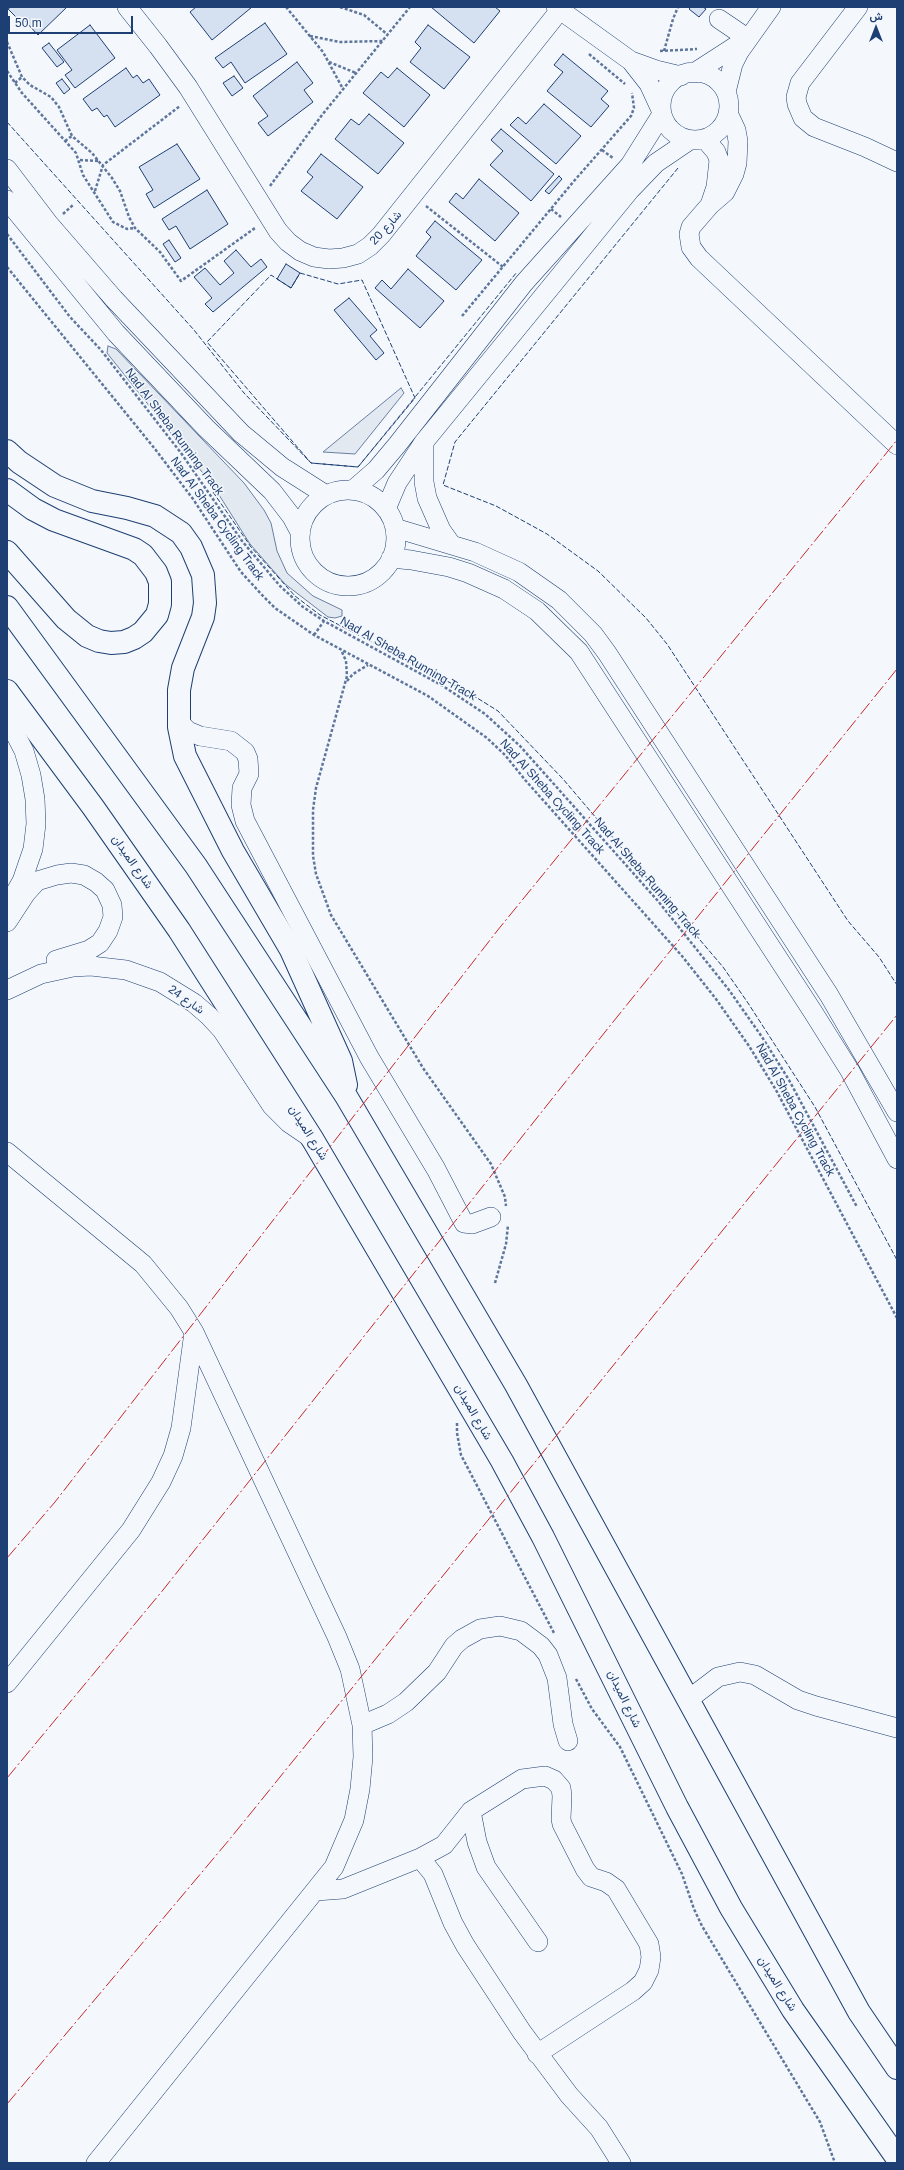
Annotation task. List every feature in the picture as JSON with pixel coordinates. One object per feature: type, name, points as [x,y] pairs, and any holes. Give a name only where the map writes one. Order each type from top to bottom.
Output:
[{"type":"main road","points":[[7,451],[38,476],[73,494],[155,516],[181,533],[192,547],[203,575],[205,603],[203,617],[183,668],[179,690],[179,722],[181,742],[187,761],[233,851],[291,950],[341,1061],[345,1073],[346,1096]]},
{"type":"main road","points":[[7,490],[33,509],[54,520],[129,547],[143,555],[156,572],[160,582],[160,604],[157,615],[143,632],[124,642],[111,643],[99,641],[87,636],[66,619],[7,552]]},
{"type":"main road","points":[[7,606],[196,866],[346,1096],[493,1344],[689,1699],[859,2012],[897,2068]]},
{"type":"main road","name":"شارع الميدان","points":[[7,691],[93,807],[179,930],[313,1140],[502,1462],[550,1551],[677,1807],[731,1908],[793,2010],[897,2158]]},
{"type":"street","name":"شارع 20","points":[[126,7],[158,46],[188,87],[269,219],[288,242],[300,251],[321,258],[343,258],[358,254],[370,246],[414,195],[558,8]]},
{"type":"street","points":[[726,92],[733,64],[747,38],[770,7]]},
{"type":"street","points":[[858,7],[800,83],[796,97],[797,104],[803,118],[814,127],[865,147],[897,162]]},
{"type":"street","points":[[386,509],[400,478],[424,442],[642,176],[672,150],[711,136],[722,127],[728,113],[729,102],[726,92],[713,78],[656,70],[631,61],[558,8]]},
{"type":"street","points":[[719,19],[747,38]]},
{"type":"street","points":[[353,490],[376,470],[397,446],[524,283],[626,170],[641,150],[661,112],[661,101],[666,89],[674,80],[734,49],[747,38]]},
{"type":"street","points":[[631,61],[648,84],[665,123],[672,131],[680,137],[697,140],[716,152],[719,160],[718,178],[710,204]]},
{"type":"street","points":[[728,113],[736,130],[738,141],[737,163],[731,183],[725,192],[710,204],[691,227],[689,241],[694,253],[897,446]]},
{"type":"street","points":[[7,169],[49,224],[114,299],[231,422],[282,467],[326,495]]},
{"type":"street","points":[[7,200],[47,251],[116,333],[201,422],[283,503],[300,532]]},
{"type":"street","points":[[524,283],[543,297]]},
{"type":"street","points":[[424,442],[424,482],[427,498],[441,530],[451,544]]},
{"type":"street","points":[[353,490],[375,498],[386,509],[395,528],[396,538],[391,558],[386,567],[370,580],[355,585],[340,585],[320,577],[309,566],[302,552],[300,532],[306,514],[318,500],[326,495],[339,491],[353,490]]},
{"type":"street","points":[[395,528],[451,544],[498,561],[539,585],[559,600],[593,634],[607,653],[832,1001],[897,1112]]},
{"type":"street","points":[[391,558],[449,567],[491,583],[537,611],[566,637],[579,652],[821,1024],[850,1071],[897,1159]]},
{"type":"street","points":[[7,718],[24,751],[31,775],[35,799],[36,818],[33,849],[28,866],[7,906]]},
{"type":"street","points":[[179,722],[188,730],[200,736],[231,741],[245,752],[248,759],[248,774],[242,788],[241,805],[246,822],[369,1057],[436,1169],[464,1223],[472,1224],[502,1216]]},
{"type":"street","points":[[187,761],[202,745],[212,739]]},
{"type":"street","points":[[7,922],[32,886],[46,878],[57,875],[71,873],[84,875],[100,886],[109,898],[112,905],[113,917],[108,931],[100,943],[77,955],[48,962],[42,966],[34,977]]},
{"type":"street","name":"شارع 24","points":[[7,990],[34,977],[73,967],[108,967],[142,974],[178,992],[204,1011],[222,1030],[272,1106],[289,1124],[313,1140]]},
{"type":"street","points":[[7,1152],[143,1264],[162,1285],[194,1332],[337,1637],[352,1676],[362,1725],[363,1757],[360,1789],[354,1820],[334,1867],[96,2163]]},
{"type":"street","points":[[7,1683],[131,1530],[161,1482],[173,1456],[181,1428],[194,1332]]},
{"type":"street","points":[[362,1725],[388,1714],[406,1702],[432,1678],[462,1639],[480,1629],[500,1626],[521,1631],[540,1646],[548,1655],[557,1678],[563,1724],[568,1741]]},
{"type":"street","points":[[689,1699],[718,1677],[732,1672],[740,1672],[755,1675],[798,1700],[897,1728]]},
{"type":"street","points":[[316,1891],[343,1888],[420,1858],[444,1845],[471,1811],[522,1779],[545,1776],[554,1780],[561,1788],[562,1824],[585,1869],[591,1877],[606,1882],[616,1889],[648,1944],[651,1957],[649,1970],[643,1982],[537,2054]]},
{"type":"street","points":[[471,1811],[477,1842],[486,1867],[538,1942]]},
{"type":"street","points":[[420,1858],[432,1874],[453,1923],[465,1945],[537,2054],[569,2095],[599,2128],[621,2163]]},
{"type":"path","points":[[286,7],[310,35],[329,62],[343,89]]},
{"type":"path","points":[[340,7],[364,15],[388,34]]},
{"type":"path","points":[[259,201],[322,115],[410,7]]},
{"type":"path","points":[[664,51],[668,34],[678,7]]},
{"type":"path","points":[[310,35],[340,42],[383,41]]},
{"type":"path","points":[[7,42],[22,77],[30,85],[51,98],[60,107],[72,136],[103,165],[120,192],[129,217],[136,228],[160,252],[181,281],[269,219]]},
{"type":"path","points":[[653,51],[700,49]]},
{"type":"path","points":[[462,316],[574,181],[631,116],[634,108],[634,99],[631,91],[626,85],[585,51]]},
{"type":"path","points":[[329,62],[356,73]]},
{"type":"path","points":[[7,71],[15,84],[76,153],[80,160],[83,175],[113,222],[127,229],[136,228]]},
{"type":"path","points":[[15,84],[22,77]]},
{"type":"path","points":[[95,192],[103,165],[180,106]]},
{"type":"path","points":[[65,141],[72,136]]},
{"type":"path","points":[[602,150],[614,158]]},
{"type":"path","points":[[80,160],[99,161]]},
{"type":"path","points":[[414,195],[503,268]]},
{"type":"path","name":"Nad Al Sheba Running Track","points":[[7,234],[70,316],[101,350],[181,453],[260,564],[302,607],[324,621],[466,700],[491,719],[520,746],[658,901],[729,990],[762,1037],[789,1080],[857,1207]]},
{"type":"path","name":"Nad Al Sheba Cycling Track","points":[[7,267],[160,455],[193,499],[242,572],[275,608],[314,635],[440,703],[487,738],[505,755],[526,781],[682,956],[720,1004],[749,1046],[776,1090],[897,1318]]},
{"type":"path","points":[[314,635],[324,621]]},
{"type":"path","points":[[342,651],[347,668],[346,683],[316,788],[312,831],[313,856],[316,874],[331,915],[419,1061],[491,1164],[505,1197],[502,1216],[506,1244],[495,1284]]},
{"type":"path","points":[[346,683],[353,674],[369,664]]},
{"type":"path","points":[[459,1416],[457,1433],[461,1455],[555,1634]]},
{"type":"path","points":[[574,1675],[592,1709],[613,1735],[625,1757],[682,1874],[694,1909],[702,1926],[820,2122],[835,2163]]},
{"type":"shaded area","points":[[108,346],[116,349],[244,483],[264,510],[271,523],[277,551],[287,573],[313,596],[342,610],[342,616],[335,618],[328,617],[285,584],[250,544],[214,487],[107,353]]},
{"type":"shaded area","points":[[401,388],[404,393],[355,454],[323,452]]},
{"type":"building","points":[[11,7],[67,7],[38,35],[24,20],[22,23],[8,9]]},
{"type":"building","points":[[196,7],[252,7],[212,40],[190,12]]},
{"type":"building","points":[[431,7],[495,7],[500,11],[474,43]]},
{"type":"building","points":[[691,7],[703,7],[706,9],[699,17],[689,9]]},
{"type":"building","points":[[265,23],[287,54],[245,83],[231,62],[223,68],[215,58]]},
{"type":"building","points":[[90,25],[115,58],[75,88],[65,75],[72,70],[57,50]]},
{"type":"building","points":[[428,25],[470,57],[444,89],[410,62],[421,48],[415,42]]},
{"type":"building","points":[[49,43],[64,62],[57,67],[42,48]]},
{"type":"building","points":[[563,54],[608,91],[601,99],[609,106],[591,127],[547,91],[563,72],[554,65]]},
{"type":"building","points":[[297,62],[313,83],[304,90],[313,102],[268,136],[258,123],[268,116],[253,96]]},
{"type":"building","points":[[126,68],[133,78],[137,75],[143,83],[149,79],[160,95],[115,127],[107,115],[104,117],[97,108],[92,111],[83,99]]},
{"type":"building","points":[[397,68],[430,95],[404,127],[363,93],[381,72],[388,78]]},
{"type":"building","points":[[234,76],[243,88],[232,96],[223,83]]},
{"type":"building","points":[[62,79],[70,89],[64,94],[56,83]]},
{"type":"building","points":[[544,104],[581,136],[556,164],[510,125],[518,117],[526,124]]},
{"type":"building","points":[[369,114],[404,143],[378,174],[335,139],[351,119],[359,125]]},
{"type":"building","points":[[501,129],[554,174],[531,201],[490,165],[503,151],[491,140]]},
{"type":"building","points":[[177,144],[200,179],[154,208],[146,194],[153,190],[139,167]]},
{"type":"building","points":[[321,154],[363,187],[337,219],[301,191],[313,177],[307,172]]},
{"type":"building","points":[[559,176],[562,179],[549,194],[545,191]]},
{"type":"building","points":[[479,179],[519,213],[495,241],[449,202],[456,193],[463,199]]},
{"type":"building","points":[[207,190],[228,224],[190,249],[176,226],[169,230],[162,219]]},
{"type":"building","points":[[435,221],[482,260],[456,290],[416,256],[431,237],[426,232]]},
{"type":"building","points":[[169,240],[181,258],[175,262],[163,244]]},
{"type":"building","points":[[236,250],[251,267],[261,259],[267,267],[213,312],[205,304],[212,298],[194,277],[205,268],[220,285],[234,273],[224,261]]},
{"type":"building","points":[[286,264],[300,273],[291,288],[277,279]]},
{"type":"building","points":[[408,269],[444,301],[420,328],[375,288],[382,280],[391,289]]},
{"type":"building","points":[[349,298],[377,330],[370,336],[384,353],[376,360],[334,310]]},
{"type":"fence","points":[[7,122],[194,330],[244,393],[311,463],[358,467],[517,272]]},
{"type":"fence","points":[[678,168],[455,442],[443,485],[496,506],[547,534],[598,571],[646,618],[667,644],[848,921],[879,957],[897,985]]},
{"type":"fence","points":[[300,273],[338,284],[362,280],[415,398],[358,467],[311,463],[207,342],[271,275],[291,288],[300,273]]},
{"type":"fence","points":[[213,492],[251,547],[295,596],[320,615],[466,691],[498,711],[563,779],[723,967],[748,1003],[815,1107],[897,1260]]},
{"type":"power","points":[[7,1558],[55,1502],[497,931],[897,440]]},
{"type":"power","points":[[7,1778],[163,1590],[605,1032],[897,669]]},
{"type":"power","points":[[7,2104],[229,1840],[897,1015]]}]
